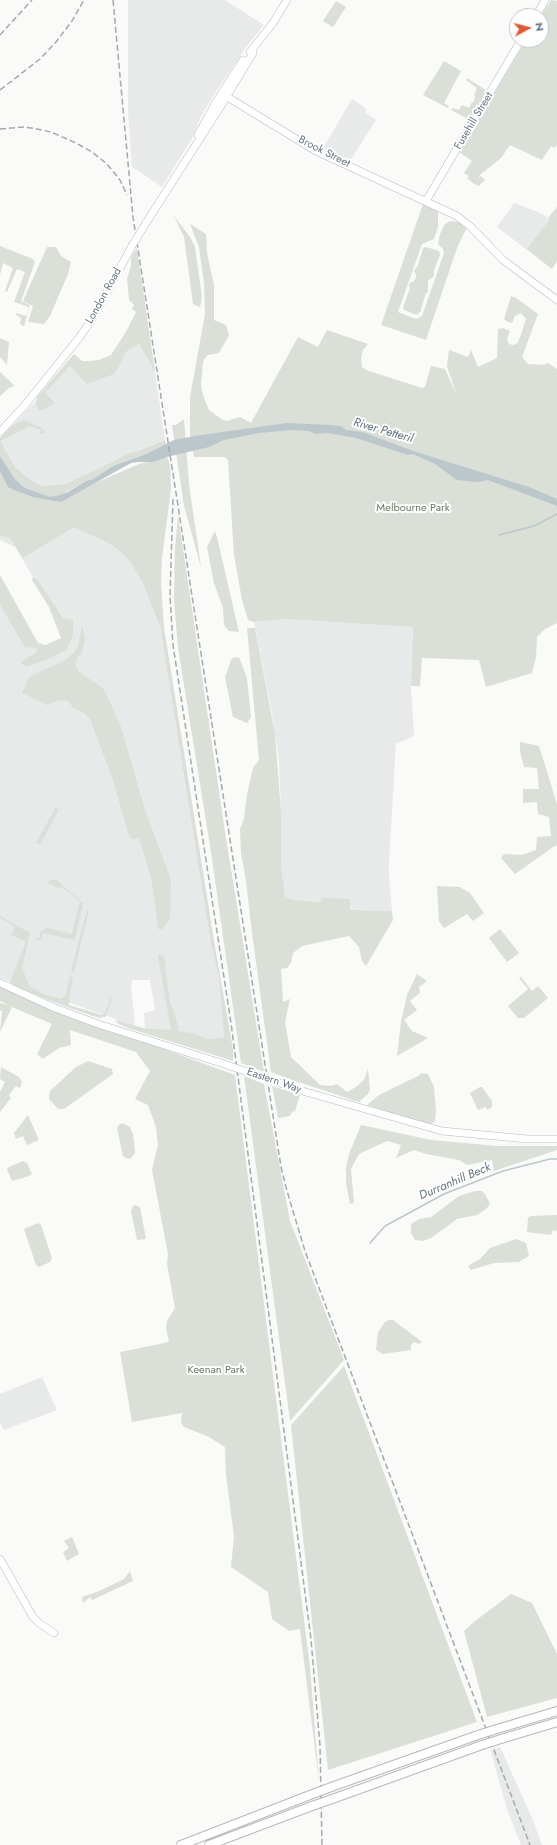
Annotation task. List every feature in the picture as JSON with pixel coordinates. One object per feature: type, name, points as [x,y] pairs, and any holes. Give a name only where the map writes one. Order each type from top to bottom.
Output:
[{"type":"highway","points":[[181,1845],[334,1786],[478,1735],[557,1712]]},
{"type":"highway","points":[[209,1845],[482,1745],[557,1722]]},
{"type":"street","name":"London Road","points":[[1,430],[25,405],[80,338],[132,246],[190,153],[224,94],[253,53],[252,49],[273,23],[287,0]]},
{"type":"street","name":"Fusehill Street","points":[[426,201],[516,48]]},
{"type":"street","name":"Brook Street","points":[[224,94],[316,151],[462,219],[503,260],[557,300]]},
{"type":"street","name":"Eastern Way","points":[[0,983],[55,1008],[98,1024],[222,1063],[306,1092],[442,1131],[528,1139],[557,1139]]},
{"type":"street","points":[[0,1559],[33,1616],[39,1624],[54,1633]]},
{"type":"shaded area","points":[[128,0],[225,0],[264,25],[247,46],[215,93],[200,118],[193,137],[162,187],[132,167],[128,113]]},
{"type":"shaded area","points":[[352,99],[367,109],[365,112],[376,120],[350,161],[323,148]]},
{"type":"shaded area","points":[[514,203],[538,212],[557,223],[557,261],[552,269],[497,227]]},
{"type":"shaded area","points":[[139,344],[155,372],[165,440],[138,451],[128,453],[65,484],[42,486],[32,481],[15,467],[0,438],[70,366],[77,373],[122,359],[127,351]]},
{"type":"shaded area","points":[[287,423],[340,426],[346,430],[363,432],[413,451],[529,487],[557,499],[557,506],[488,480],[478,482],[457,480],[435,464],[413,454],[408,455],[356,438],[328,433],[315,434],[309,431],[292,430],[259,433],[224,440],[209,447],[167,457],[153,462],[131,463],[61,502],[33,497],[8,487],[0,471],[0,456],[15,479],[25,488],[50,497],[57,496],[93,479],[113,466],[146,454],[174,440]]},
{"type":"shaded area","points":[[0,491],[106,542],[117,549],[128,559],[150,597],[160,626],[210,939],[219,977],[224,1037],[208,1039],[193,1033],[145,1028],[144,1013],[155,1010],[150,980],[133,980],[131,984],[135,1026],[0,978],[0,605],[12,622],[37,648],[36,653],[20,663],[28,667],[66,650],[63,618],[38,580],[33,577],[15,547],[0,540]]},
{"type":"shaded area","points":[[285,619],[413,627],[411,686],[414,736],[396,744],[389,862],[392,911],[370,911],[316,901],[290,899],[285,896],[281,865],[279,762],[272,714],[254,622]]},
{"type":"shaded area","points":[[42,1377],[57,1410],[4,1430],[0,1423],[0,1394]]},
{"type":"shaded area","points":[[500,1747],[532,1818],[542,1845],[521,1845],[507,1809],[492,1756],[491,1750]]},
{"type":"green space","points":[[551,0],[557,1],[557,145],[555,148],[551,146],[542,160],[510,145],[501,158],[481,174],[477,180],[481,176],[485,180],[479,186],[467,178],[469,176],[464,173],[472,161],[459,152],[521,48],[549,48],[549,8],[546,8]]},
{"type":"green space","points":[[336,1],[346,7],[333,27],[323,21]]},
{"type":"green space","points":[[444,61],[461,71],[444,103],[449,106],[448,108],[423,95]]},
{"type":"green space","points":[[467,78],[486,90],[471,117],[468,119],[451,110],[453,108],[459,110],[462,105],[469,108],[472,102],[474,102],[474,95],[477,88],[466,80]]},
{"type":"green space","points":[[423,204],[426,204],[438,212],[438,227],[434,239],[422,244],[398,312],[416,319],[422,316],[444,253],[443,249],[438,244],[440,234],[445,224],[450,221],[459,222],[466,229],[457,248],[426,340],[381,325]]},
{"type":"green space","points":[[557,207],[557,261],[552,269],[527,249],[550,219],[548,218]]},
{"type":"green space","points":[[174,216],[190,237],[195,247],[202,297],[200,307],[193,304],[184,237]]},
{"type":"green space","name":"Melbourne Park","points":[[190,224],[206,234],[207,253],[214,285],[214,320],[226,325],[229,335],[219,353],[208,355],[205,358],[203,362],[201,386],[209,410],[223,420],[227,421],[240,417],[251,423],[298,337],[318,347],[327,330],[368,344],[363,350],[361,358],[362,367],[366,370],[422,388],[425,387],[431,366],[445,369],[457,396],[447,366],[449,350],[468,357],[471,350],[478,367],[497,358],[498,329],[503,328],[510,331],[507,340],[509,344],[513,345],[518,343],[526,319],[521,313],[515,316],[512,323],[504,319],[511,296],[538,314],[522,357],[528,364],[544,365],[548,363],[557,369],[557,623],[545,629],[537,637],[536,657],[532,673],[486,687],[479,660],[422,658],[420,686],[411,686],[413,627],[285,619],[254,622],[248,620],[242,600],[234,555],[228,460],[225,457],[194,457],[190,434],[190,397],[205,314],[204,283],[199,247]]},
{"type":"green space","points":[[0,246],[33,259],[35,262],[21,301],[30,305],[24,326],[20,324],[21,318],[16,315],[16,313],[26,316],[29,307],[14,302],[25,272],[17,269],[7,292],[5,291],[13,268],[3,263],[0,275]]},
{"type":"green space","points":[[47,247],[56,247],[61,256],[71,262],[68,274],[50,316],[44,324],[28,322],[33,306],[23,301]]},
{"type":"green space","points":[[426,247],[439,251],[440,255],[434,270],[434,276],[428,281],[428,292],[426,293],[421,311],[417,315],[404,310],[403,307],[410,288],[409,284],[415,280],[416,275],[414,271],[418,265],[423,248]]},
{"type":"green space","points":[[137,248],[155,372],[139,344],[127,351],[114,374],[87,384],[70,366],[45,393],[55,403],[45,409],[39,410],[36,405],[37,397],[74,354],[82,361],[99,360],[111,355],[126,332],[136,312],[132,309],[134,305],[129,300],[127,279],[131,266],[131,257]]},
{"type":"green space","points":[[0,338],[9,342],[7,365],[0,357]]},
{"type":"green space","points":[[0,372],[15,386],[9,388],[0,396]]},
{"type":"green space","points":[[184,419],[189,484],[201,567],[184,506],[172,425],[176,425]]},
{"type":"green space","points":[[23,420],[42,428],[45,432],[42,434],[40,433],[41,430],[29,426],[1,441],[15,467],[32,481],[42,486],[65,484],[128,453],[138,451],[165,440],[166,445],[113,466],[93,479],[86,481],[63,494],[72,493],[139,464],[167,457],[170,465],[171,489],[162,558],[161,584],[164,627],[216,953],[233,1049],[233,1061],[128,1028],[117,1023],[116,1020],[143,1028],[171,1030],[158,957],[159,954],[164,957],[170,1003],[174,1011],[179,1031],[193,1033],[208,1039],[224,1037],[219,978],[210,939],[160,626],[142,581],[128,559],[106,542],[74,527],[23,558],[10,538],[0,536],[0,470],[14,487],[47,496],[25,488],[15,479],[0,456],[0,438],[12,426]]},
{"type":"green space","points":[[178,515],[225,832],[264,1072],[241,1063],[211,852],[178,648],[174,600],[175,547]]},
{"type":"green space","points":[[215,531],[239,632],[229,631],[224,625],[223,608],[214,583],[207,547]]},
{"type":"green space","points":[[0,575],[38,643],[46,645],[61,638],[49,607],[32,580],[33,577],[38,580],[63,618],[73,620],[73,635],[66,650],[27,667],[20,663],[36,653],[37,648],[25,647],[0,605]]},
{"type":"green space","points":[[82,626],[85,638],[82,653],[77,658],[75,664],[78,671],[104,689],[121,727],[145,810],[171,880],[170,918],[163,929],[158,929],[152,882],[141,844],[139,839],[132,839],[129,836],[113,780],[90,719],[84,713],[73,708],[68,701],[59,700],[47,705],[22,693],[28,679],[33,675],[65,660],[74,653],[78,646]]},
{"type":"green space","points":[[247,628],[255,628],[275,734],[281,812],[281,865],[285,896],[290,899],[320,902],[322,898],[350,899],[350,909],[392,911],[393,920],[366,966],[362,961],[359,947],[349,936],[302,946],[293,953],[291,963],[287,968],[281,969],[283,1002],[290,999],[285,1022],[291,1057],[320,1085],[331,1086],[337,1084],[347,1092],[364,1080],[368,1069],[370,1090],[368,1094],[359,1102],[271,1072],[241,853],[240,829],[244,819],[247,794],[253,768],[259,760]]},
{"type":"green space","points":[[239,657],[247,678],[251,717],[247,723],[233,717],[225,677],[232,658]]},
{"type":"green space","points":[[520,742],[539,746],[557,804],[557,846],[556,845],[515,874],[501,858],[504,854],[522,855],[536,850],[537,837],[551,836],[549,817],[538,814],[537,802],[523,803],[523,789],[539,789],[537,768],[524,767],[520,752]]},
{"type":"green space","points":[[56,807],[58,811],[40,845],[36,843]]},
{"type":"green space","points":[[50,880],[56,880],[83,903],[75,940],[43,933],[41,940],[34,940],[40,937],[40,932],[47,928],[72,934],[79,904],[81,902],[62,887],[58,888],[47,883]]},
{"type":"green space","points":[[437,886],[460,887],[470,893],[484,913],[473,921],[467,914],[444,928],[439,921]]},
{"type":"green space","points":[[87,910],[89,910],[74,972],[71,971]]},
{"type":"green space","points":[[0,916],[30,933],[22,968],[30,987],[44,994],[61,999],[66,995],[70,976],[73,977],[69,1005],[102,1015],[108,1006],[110,1000],[109,996],[112,1000],[105,1017],[99,1018],[64,1006],[17,987],[10,982],[26,942],[9,934],[12,934],[15,926],[0,918]]},
{"type":"green space","points":[[500,929],[519,953],[507,962],[489,938]]},
{"type":"green space","points":[[417,974],[427,981],[419,987],[420,993],[410,1001],[417,1010],[404,1020],[412,1031],[428,1038],[397,1056],[401,1022],[407,995]]},
{"type":"green space","points":[[521,977],[532,991],[538,986],[548,998],[524,1018],[518,1018],[508,1006],[528,989],[519,978]]},
{"type":"green space","name":"Keenan Park","points":[[0,987],[76,1020],[161,1048],[235,1075],[310,1667],[319,1781],[300,1629],[289,1631],[272,1619],[268,1592],[231,1567],[234,1536],[226,1475],[225,1447],[209,1437],[184,1427],[181,1423],[182,1413],[132,1422],[120,1352],[169,1342],[166,1328],[167,1321],[175,1308],[167,1264],[168,1254],[152,1170],[158,1145],[156,1127],[148,1105],[135,1099],[150,1071],[136,1052],[70,1030],[71,1045],[59,1048],[43,1059],[37,1054],[52,1024],[12,1007],[0,1032],[2,1011],[0,1011],[0,1003],[8,1005],[0,1001]]},
{"type":"green space","points":[[88,1061],[112,1069],[113,1074],[64,1109],[58,1109],[49,1099],[50,1091],[76,1067]]},
{"type":"green space","points":[[1,1067],[19,1077],[22,1082],[20,1088],[16,1086],[9,1095],[11,1098],[0,1112],[0,1092],[5,1082],[0,1079]]},
{"type":"green space","points":[[421,1073],[428,1074],[434,1087],[436,1111],[435,1121],[431,1124],[421,1123],[367,1105],[379,1095],[420,1075]]},
{"type":"green space","points":[[244,1076],[264,1084],[290,1221],[344,1360],[290,1421]]},
{"type":"green space","points":[[272,1086],[300,1095],[295,1111],[292,1112],[290,1116],[278,1118]]},
{"type":"green space","points":[[482,1087],[492,1101],[492,1107],[487,1110],[486,1107],[478,1110],[470,1093]]},
{"type":"green space","points":[[28,1115],[39,1140],[27,1145],[23,1136],[16,1139],[14,1133]]},
{"type":"green space","points":[[122,1123],[130,1127],[133,1134],[135,1153],[128,1159],[123,1156],[117,1128]]},
{"type":"green space","points":[[361,1125],[431,1140],[497,1146],[557,1146],[557,1150],[494,1171],[492,1160],[467,1165],[459,1160],[426,1154],[414,1150],[396,1158],[401,1145],[387,1141],[359,1154],[351,1169],[354,1203],[350,1204],[346,1183],[346,1168],[349,1154]]},
{"type":"green space","points":[[23,1161],[27,1163],[32,1174],[12,1181],[7,1169]]},
{"type":"green space","points":[[475,1191],[482,1191],[485,1194],[490,1204],[486,1209],[477,1215],[457,1219],[431,1238],[423,1241],[415,1240],[411,1233],[411,1224],[419,1219],[431,1217],[459,1196]]},
{"type":"green space","points":[[135,1205],[140,1207],[146,1239],[137,1240],[131,1211]]},
{"type":"green space","points":[[557,1215],[557,1231],[553,1230],[551,1235],[527,1232],[528,1218],[530,1216]]},
{"type":"green space","points":[[38,1223],[41,1225],[52,1258],[50,1262],[39,1267],[36,1265],[24,1229]]},
{"type":"green space","points":[[516,1239],[526,1243],[529,1256],[519,1262],[494,1263],[471,1270],[468,1266],[480,1259],[490,1248]]},
{"type":"green space","points":[[393,1320],[422,1342],[419,1344],[414,1342],[411,1345],[411,1350],[383,1354],[376,1350],[378,1332],[385,1322]]},
{"type":"green space","points":[[344,1366],[477,1722],[328,1770],[291,1425]]},
{"type":"green space","points":[[72,1537],[79,1554],[67,1561],[63,1552],[69,1548],[64,1541]]},
{"type":"green space","points":[[130,1571],[133,1581],[92,1600],[90,1597],[83,1603],[82,1597],[97,1592],[124,1579]]},
{"type":"green space","points":[[511,1594],[532,1603],[557,1654],[557,1698],[487,1717],[464,1631]]},
{"type":"waterway","points":[[499,535],[534,526],[557,514]]},
{"type":"waterway","name":"Durranhill Beck","points":[[370,1243],[385,1226],[444,1194],[503,1171],[550,1159],[557,1159]]},
{"type":"railway","points":[[0,35],[32,0]]},
{"type":"railway","points":[[0,90],[40,59],[56,42],[72,21],[84,0]]},
{"type":"railway","points":[[113,0],[133,217],[281,1167],[305,1251],[530,1845]]},
{"type":"railway","points":[[0,129],[24,127],[37,129],[51,132],[76,143],[92,152],[107,164],[120,180],[127,195]]},
{"type":"railway","points":[[173,499],[170,596],[173,645],[231,1023],[311,1639],[320,1746],[322,1845]]},
{"type":"water label","name":"River Petteril","points":[[383,431]]}]
